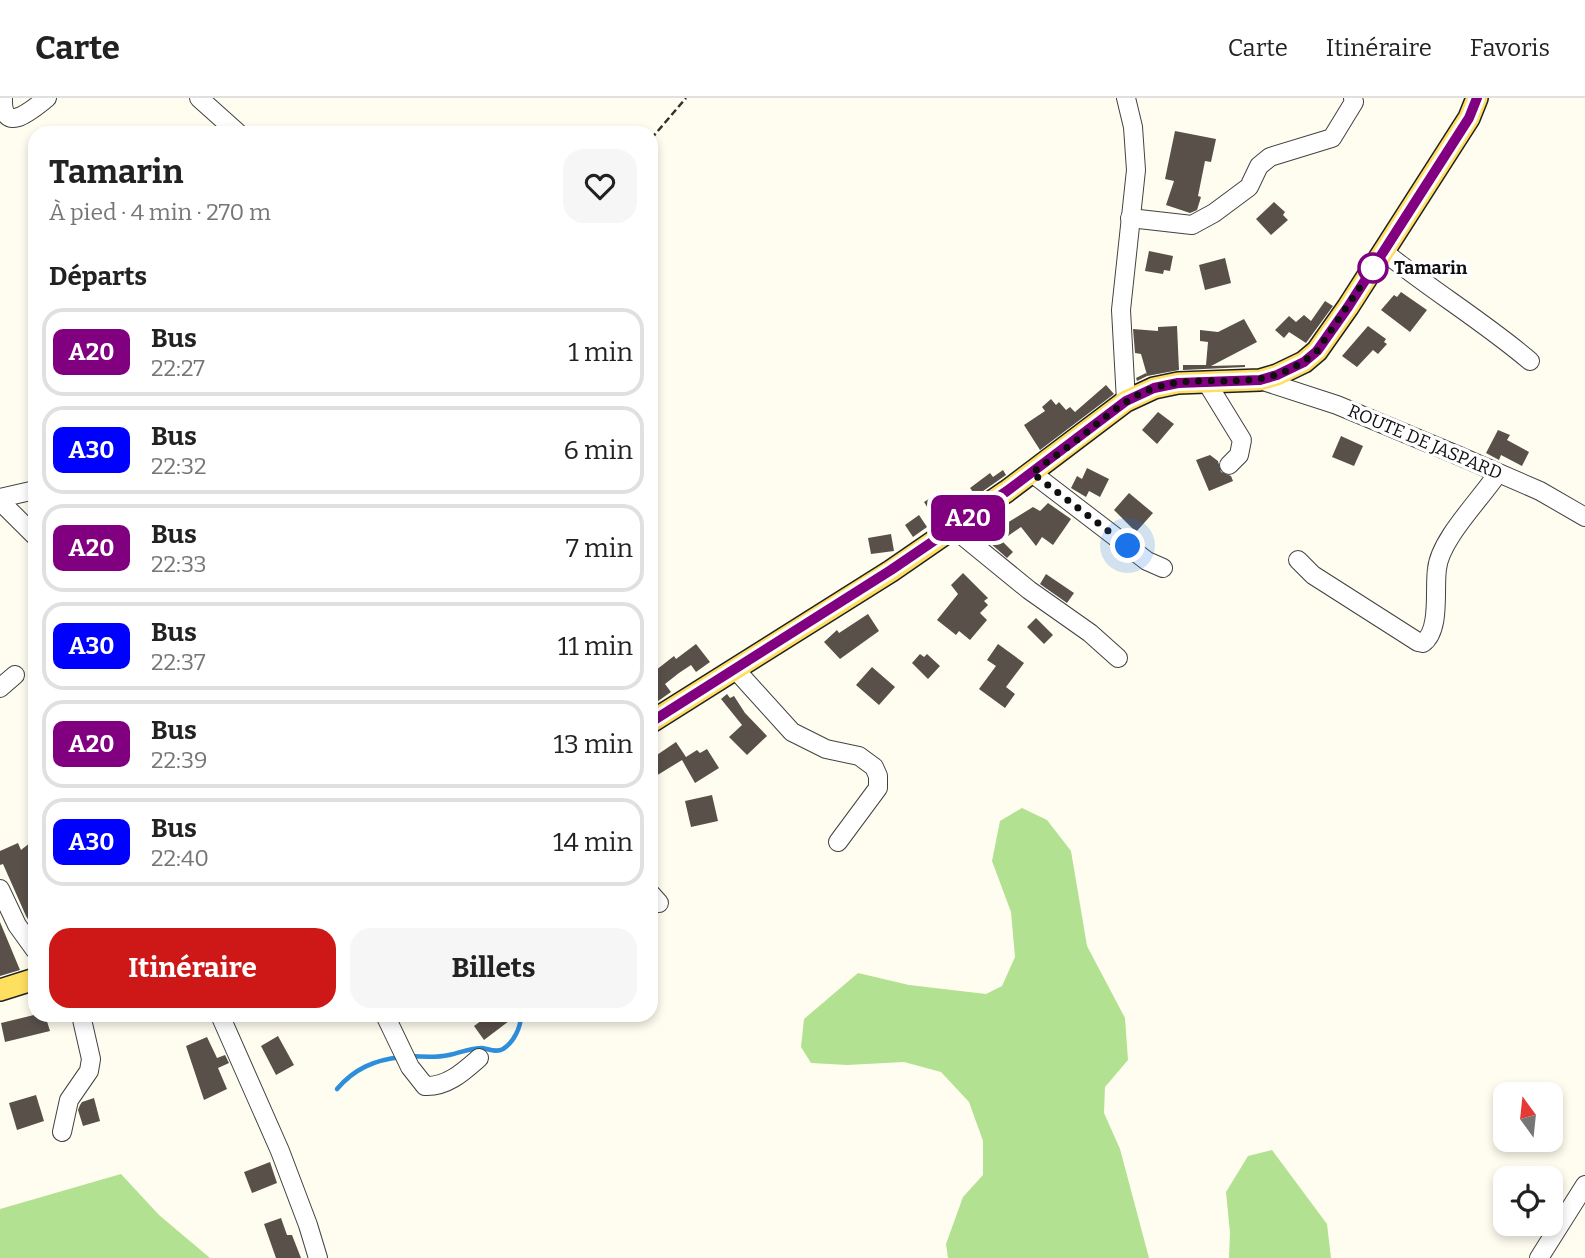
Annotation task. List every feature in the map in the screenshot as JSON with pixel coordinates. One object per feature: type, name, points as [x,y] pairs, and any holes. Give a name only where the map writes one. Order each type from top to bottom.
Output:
[{"type":"main road","points":[[658,718],[891,570],[1032,473],[1126,401],[1154,388],[1178,383],[1260,380],[1304,362],[1317,351],[1383,251],[1469,118],[1477,98]]},
{"type":"main road","points":[[0,990],[28,981]]},
{"type":"street","points":[[4,111],[20,118],[47,98]]},
{"type":"street","points":[[198,98],[230,126]]},
{"type":"street","points":[[1126,98],[1133,127],[1136,170],[1121,310],[1126,401]]},
{"type":"street","points":[[1130,218],[1192,225],[1214,213],[1249,187],[1259,166],[1270,157],[1332,138],[1354,102],[1353,98]]},
{"type":"street","points":[[1383,251],[1411,274],[1495,331],[1530,361]]},
{"type":"street","name":"ROUTE DE JASPARD","points":[[1260,380],[1337,405],[1541,491],[1585,517]]},
{"type":"street","points":[[1207,383],[1242,440],[1239,455],[1229,465]]},
{"type":"street","points":[[1032,473],[1147,561],[1163,568]]},
{"type":"street","points":[[1298,560],[1313,575],[1423,643],[1430,637],[1432,628],[1436,607],[1437,568],[1443,550],[1498,473]]},
{"type":"street","points":[[0,499],[28,493]]},
{"type":"street","points":[[0,499],[28,529]]},
{"type":"street","points":[[953,528],[1029,590],[1090,633],[1118,658]]},
{"type":"street","points":[[735,669],[792,732],[826,748],[859,756],[874,767],[878,776],[878,788],[838,842]]},
{"type":"street","points":[[0,688],[15,675]]},
{"type":"street","points":[[0,889],[17,925],[28,940]]},
{"type":"street","points":[[62,1132],[69,1100],[89,1071],[90,1059],[82,1022]]},
{"type":"street","points":[[223,1022],[280,1151],[318,1258]]},
{"type":"street","points":[[388,1022],[410,1067],[425,1086],[444,1083],[460,1075],[479,1058]]},
{"type":"street","points":[[1543,1256],[1585,1185]]},
{"type":"path","points":[[658,131],[686,98]]},
{"type":"green space","points":[[1022,808],[1047,820],[1071,851],[1087,946],[1125,1018],[1128,1060],[1105,1087],[1104,1113],[1120,1149],[1149,1258],[948,1258],[946,1244],[963,1197],[983,1175],[983,1141],[969,1102],[941,1072],[904,1062],[847,1065],[811,1063],[801,1047],[804,1019],[858,973],[909,985],[986,994],[1002,986],[1015,957],[1011,912],[992,861],[1000,821]]},
{"type":"green space","points":[[1272,1150],[1327,1224],[1331,1258],[1229,1258],[1230,1233],[1226,1192],[1248,1156]]},
{"type":"green space","points":[[121,1174],[159,1215],[210,1258],[0,1258],[0,1209]]},
{"type":"building","points":[[1175,131],[1216,139],[1211,162],[1205,161],[1197,210],[1190,213],[1166,205],[1174,181],[1165,179]]},
{"type":"building","points":[[1274,202],[1285,212],[1283,215],[1288,220],[1271,235],[1256,219]]},
{"type":"building","points":[[1149,251],[1173,256],[1170,271],[1164,270],[1163,274],[1145,271]]},
{"type":"building","points":[[1225,258],[1231,283],[1205,290],[1199,265]]},
{"type":"building","points":[[1401,292],[1427,310],[1410,332],[1381,310],[1394,295],[1397,297]]},
{"type":"building","points":[[1325,301],[1333,306],[1306,343],[1289,332],[1284,338],[1275,330],[1289,316],[1296,322],[1304,315],[1311,321]]},
{"type":"building","points":[[1244,319],[1257,342],[1211,366],[1245,367],[1183,370],[1183,365],[1206,365],[1208,342],[1200,341],[1200,330],[1218,332]]},
{"type":"building","points":[[1177,326],[1179,370],[1147,376],[1137,381],[1136,378],[1146,373],[1147,375],[1141,354],[1135,353],[1133,329],[1158,331],[1158,327]]},
{"type":"building","points":[[1368,326],[1386,339],[1384,342],[1387,344],[1378,354],[1373,350],[1357,367],[1342,356]]},
{"type":"building","points":[[1106,385],[1114,394],[1040,450],[1024,425],[1045,411],[1042,407],[1051,399],[1056,405],[1059,402],[1066,410],[1070,407],[1075,412]]},
{"type":"building","points":[[1158,412],[1174,424],[1157,444],[1142,430]]},
{"type":"building","points":[[1498,430],[1510,435],[1507,440],[1529,452],[1522,466],[1501,455],[1499,460],[1486,453]]},
{"type":"building","points":[[1341,436],[1363,446],[1354,466],[1332,457]]},
{"type":"building","points":[[1210,455],[1218,461],[1221,472],[1231,476],[1233,481],[1209,491],[1196,460]]},
{"type":"building","points":[[1087,468],[1109,479],[1100,497],[1089,491],[1086,497],[1071,488],[1077,476],[1082,479]]},
{"type":"building","points":[[1003,470],[1006,475],[976,496],[970,488],[990,473],[993,477]]},
{"type":"building","points":[[938,493],[947,507],[933,516],[924,502]]},
{"type":"building","points":[[1129,493],[1153,513],[1136,532],[1114,510]]},
{"type":"building","points":[[1048,503],[1071,519],[1053,545],[1042,537],[1036,546],[1021,527],[1008,536],[1002,526],[1033,507],[1040,511]]},
{"type":"building","points":[[919,515],[927,527],[913,537],[905,525]]},
{"type":"building","points":[[891,534],[894,551],[871,554],[868,538]]},
{"type":"building","points":[[996,535],[1013,552],[1007,558],[989,542]]},
{"type":"building","points":[[963,573],[988,598],[984,601],[988,605],[980,613],[987,620],[970,640],[959,631],[956,635],[937,620],[958,594],[951,585]]},
{"type":"building","points":[[1046,574],[1074,593],[1067,603],[1040,584]]},
{"type":"building","points":[[868,614],[879,631],[840,659],[824,642],[837,630],[839,633]]},
{"type":"building","points":[[1036,618],[1053,635],[1044,644],[1027,627]]},
{"type":"building","points":[[696,644],[710,662],[696,672],[691,665],[679,673],[665,684],[671,692],[658,701],[658,669],[674,656],[676,659]]},
{"type":"building","points":[[998,644],[1024,663],[1006,687],[1015,694],[1005,708],[979,689],[996,666],[987,660]]},
{"type":"building","points":[[920,654],[924,657],[927,654],[940,666],[928,679],[912,663]]},
{"type":"building","points":[[872,667],[895,687],[879,705],[856,685]]},
{"type":"building","points":[[727,694],[730,698],[734,696],[745,713],[767,736],[747,755],[729,737],[742,725],[721,699]]},
{"type":"building","points":[[676,742],[686,757],[697,750],[700,753],[707,749],[719,768],[695,783],[682,760],[658,775],[658,754]]},
{"type":"building","points":[[712,795],[718,821],[691,827],[685,801]]},
{"type":"building","points":[[18,843],[21,850],[28,844],[28,919],[3,864],[0,865],[0,851]]},
{"type":"building","points":[[0,922],[20,970],[0,976]]},
{"type":"building","points":[[28,1016],[28,1022],[47,1022],[50,1031],[5,1042],[1,1023]]},
{"type":"building","points":[[479,1022],[508,1022],[484,1040],[474,1026]]},
{"type":"building","points":[[278,1036],[294,1065],[276,1075],[261,1046]]},
{"type":"building","points":[[207,1037],[217,1058],[225,1055],[229,1063],[218,1068],[227,1089],[204,1100],[186,1046]]},
{"type":"building","points":[[36,1095],[44,1121],[17,1130],[9,1103]]},
{"type":"building","points":[[94,1098],[100,1121],[83,1126],[78,1110],[82,1102]]},
{"type":"building","points":[[270,1162],[277,1183],[252,1193],[244,1172]]},
{"type":"building","points":[[281,1218],[287,1235],[292,1235],[301,1258],[276,1258],[264,1224]]},
{"type":"waterway","points":[[410,1056],[439,1057],[478,1048],[500,1050],[514,1038],[520,1022]]},
{"type":"waterway","points":[[337,1089],[350,1076],[365,1067],[382,1060],[401,1057]]},
{"type":"bus line","name":"A20","points":[[658,718],[891,570],[1007,491],[1126,401],[1154,388],[1178,383],[1260,380],[1304,362],[1317,351],[1348,307],[1469,118],[1477,98]]},
{"type":"place","name":"Tamarin","points":[[1373,268]]},
{"type":"route","points":[[1128,546],[1032,473],[1126,401],[1154,388],[1178,383],[1260,380],[1304,362],[1317,351],[1373,268]]}]
